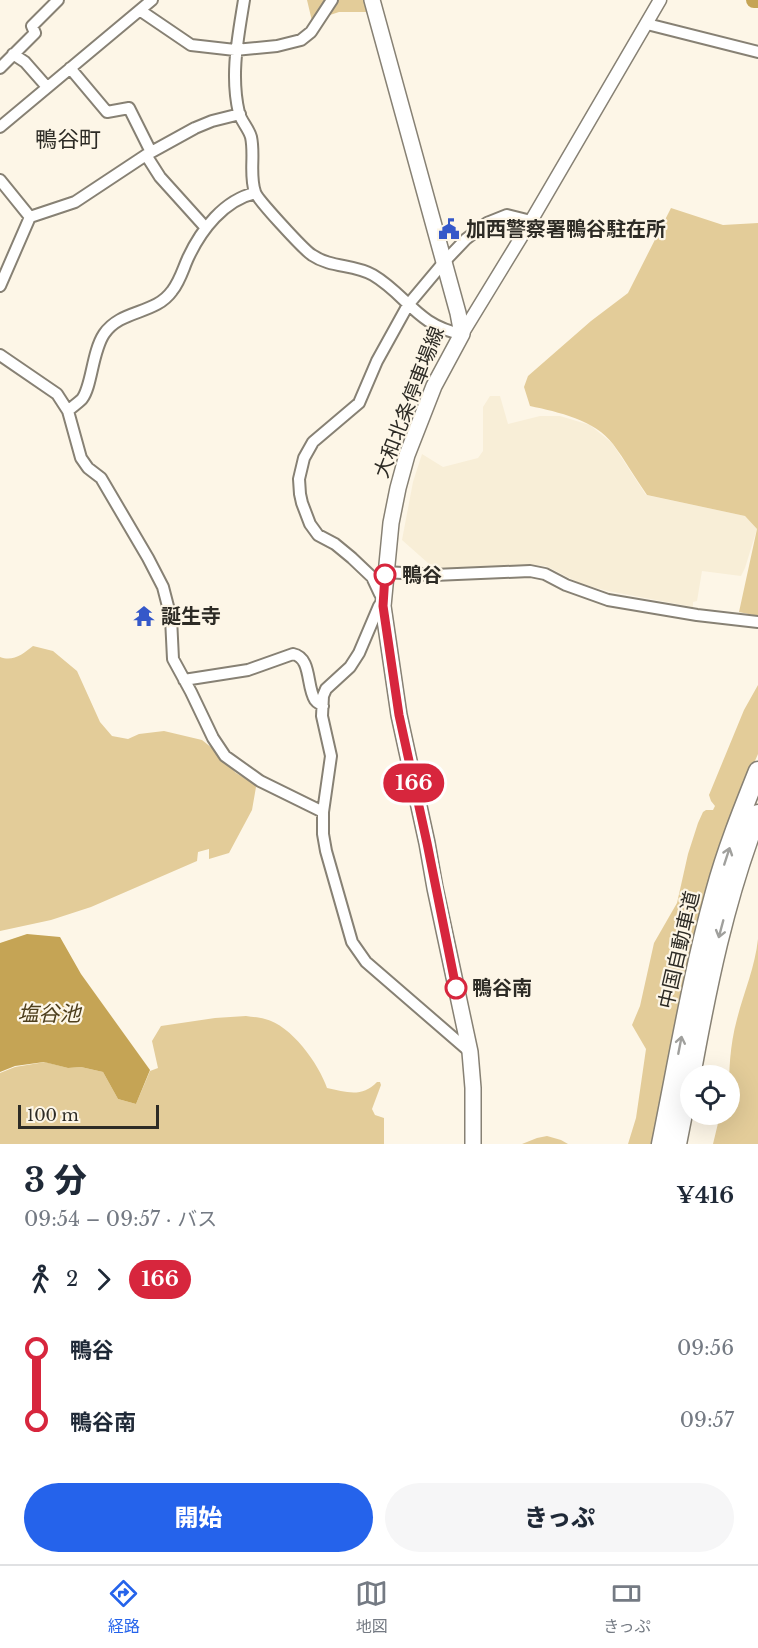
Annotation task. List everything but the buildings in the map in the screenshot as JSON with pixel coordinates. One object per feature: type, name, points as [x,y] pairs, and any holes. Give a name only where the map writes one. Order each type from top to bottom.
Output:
[{"type":"highway","name":"中国自動車道","points":[[661,1144],[685,1018],[715,891],[736,827],[758,771]]},
{"type":"highway","name":"中国自動車道","points":[[692,1065],[731,891],[758,814]]},
{"type":"highway","name":"中国自動車道","points":[[677,1144],[681,1125]]},
{"type":"main road","name":"大和北条停車場線","points":[[372,0],[462,334],[434,386],[407,455],[391,523],[383,601],[399,715],[470,1052],[473,1088],[473,1144]]},
{"type":"street","points":[[0,68],[34,33],[32,26],[58,0]]},
{"type":"street","points":[[0,127],[152,0]]},
{"type":"street","points":[[244,0],[235,72],[240,114],[250,136],[255,193],[311,255],[335,265],[370,273],[388,285],[425,319],[445,331],[462,334],[660,0]]},
{"type":"street","points":[[141,11],[191,45],[236,50],[277,46],[301,40],[311,32],[332,0]]},
{"type":"street","points":[[647,24],[758,52]]},
{"type":"street","points":[[13,54],[25,62],[47,87]]},
{"type":"street","points":[[70,68],[107,112],[129,108],[160,177],[206,228]]},
{"type":"street","points":[[0,286],[30,217],[75,202],[148,153],[212,121],[240,114]]},
{"type":"street","points":[[0,180],[30,217]]},
{"type":"street","points":[[68,411],[82,399],[86,391],[97,349],[104,334],[118,319],[153,308],[171,293],[192,249],[206,228],[236,199],[255,193]]},
{"type":"street","points":[[470,1052],[366,962],[352,942],[323,834],[323,812],[331,756],[322,716],[326,689],[355,660],[383,601],[372,577],[335,544],[318,535],[310,524],[302,503],[300,479],[304,458],[313,442],[353,410],[362,399],[377,361],[408,305],[444,262],[466,239],[487,223],[507,215],[531,221]]},
{"type":"street","points":[[0,355],[57,394],[68,411],[81,458],[88,468],[101,478],[163,587],[171,618],[172,659],[213,738],[225,756],[260,781],[323,812]]},
{"type":"street","points":[[386,572],[434,575],[530,572],[545,574],[566,585],[608,600],[697,615],[758,622]]},
{"type":"street","points":[[184,680],[248,670],[293,654],[298,655],[304,662],[315,700],[323,706]]},
{"type":"shaded area","points":[[307,0],[368,0],[370,7],[367,12],[339,12],[312,21]]},
{"type":"shaded area","points":[[671,208],[723,225],[758,223],[758,616],[739,612],[757,529],[745,516],[647,495],[613,444],[605,436],[575,418],[530,406],[524,387],[528,376],[591,321],[628,293]]},
{"type":"shaded area","points":[[490,396],[500,396],[508,424],[540,416],[560,416],[590,425],[612,443],[646,495],[745,516],[757,529],[741,576],[702,571],[697,601],[693,602],[693,607],[581,584],[546,566],[437,571],[402,540],[413,482],[422,454],[443,467],[478,458],[483,451],[483,407]]},
{"type":"shaded area","points":[[33,646],[53,651],[77,671],[100,722],[112,736],[128,739],[139,734],[164,731],[202,740],[236,773],[256,787],[252,810],[229,853],[209,859],[209,849],[198,852],[197,861],[91,907],[51,920],[0,931],[0,657],[14,658]]},
{"type":"shaded area","points":[[758,685],[758,754],[735,807],[654,1144],[628,1144],[636,1118],[646,1049],[632,1025],[640,1006],[654,943],[677,903],[688,854],[698,823],[703,812],[713,810],[715,806],[709,795],[744,710]]},
{"type":"shaded area","points":[[758,939],[758,1144],[713,1144],[718,1125],[740,1125],[740,1065],[730,1065],[732,1043]]},
{"type":"shaded area","points":[[246,1016],[263,1018],[275,1023],[294,1037],[311,1057],[327,1088],[360,1092],[380,1082],[381,1085],[372,1109],[375,1115],[384,1118],[384,1144],[0,1144],[0,1073],[15,1067],[45,1062],[68,1068],[81,1067],[103,1072],[118,1099],[136,1104],[150,1071],[158,1068],[152,1041],[161,1026]]},
{"type":"shaded area","points":[[547,1136],[568,1144],[522,1144],[537,1138]]},
{"type":"water","name":"塩谷池","points":[[27,934],[60,937],[81,974],[150,1070],[136,1104],[118,1099],[103,1072],[81,1067],[68,1068],[44,1062],[15,1066],[0,1072],[0,943]]},
{"type":"bus line","name":"166","points":[[385,575],[383,606],[399,715],[456,988]]},
{"type":"place","name":"加西警察署鴨谷駐在所","points":[[449,229]]},
{"type":"place","name":"鴨谷","points":[[385,575]]},
{"type":"place","name":"誕生寺","points":[[144,616]]},
{"type":"place","name":"鴨谷南","points":[[456,988]]},
{"type":"district","name":"鴨谷町","points":[[68,139]]}]
